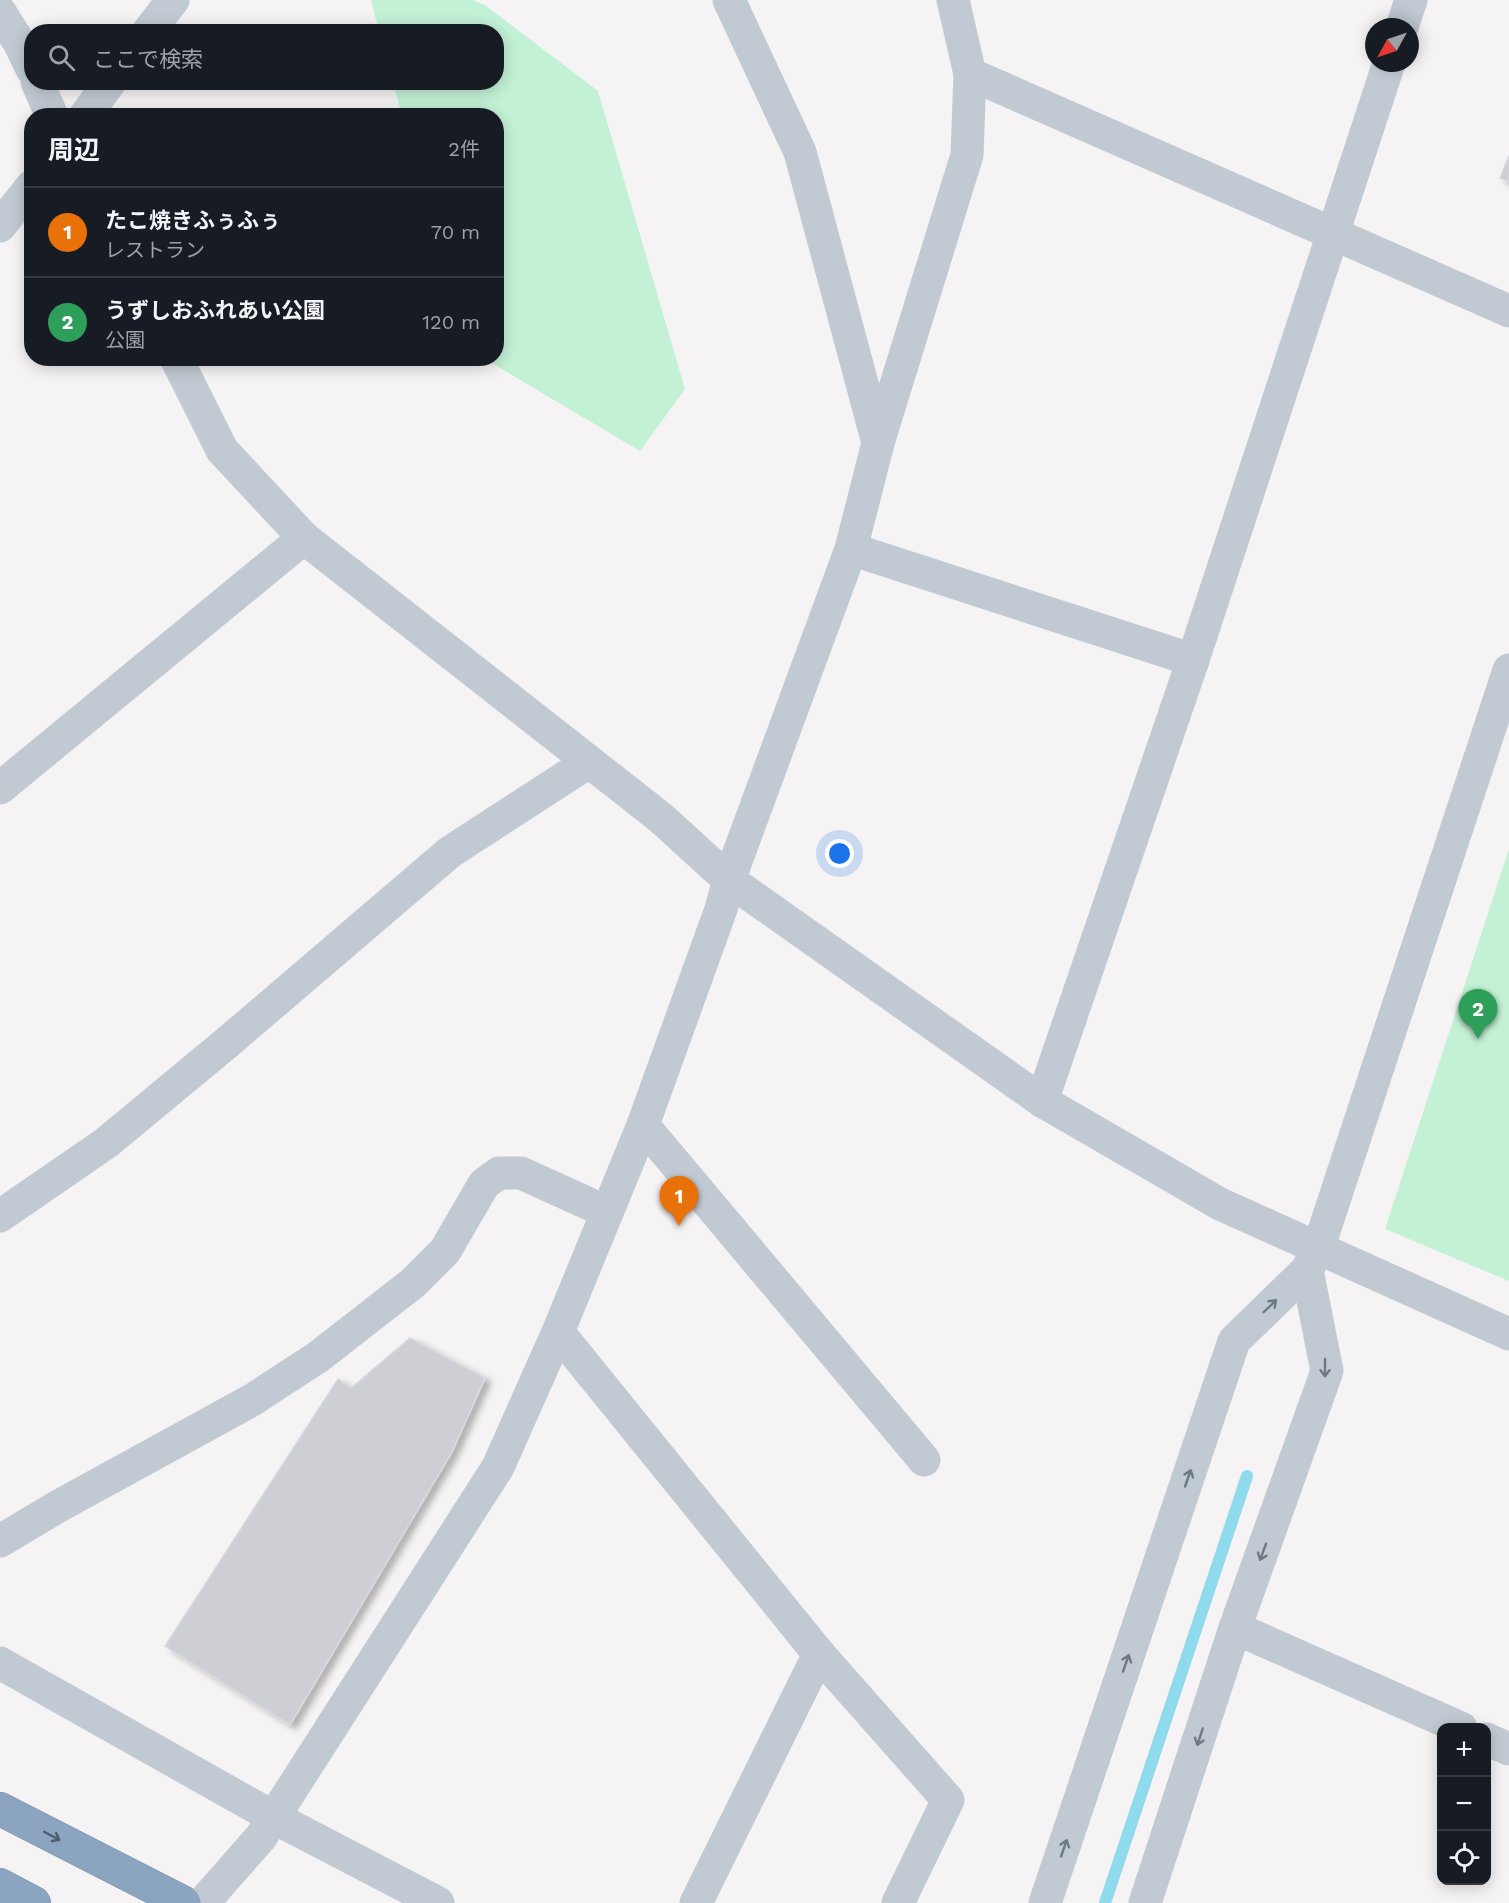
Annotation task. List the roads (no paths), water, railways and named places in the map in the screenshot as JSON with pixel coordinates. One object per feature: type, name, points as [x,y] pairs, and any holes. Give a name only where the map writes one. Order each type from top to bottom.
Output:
[{"type":"highway","points":[[0,1809],[184,1903]]},
{"type":"highway","points":[[0,1885],[34,1903]]},
{"type":"street","points":[[154,24],[173,0]]},
{"type":"street","points":[[729,0],[800,152],[878,443]]},
{"type":"street","points":[[203,1903],[261,1837],[498,1467],[558,1332],[642,1125],[851,549],[878,443],[967,155],[970,74],[953,0]]},
{"type":"street","points":[[1405,18],[1411,0]]},
{"type":"street","points":[[0,12],[24,52]]},
{"type":"street","points":[[1042,1101],[1193,660],[1386,72]]},
{"type":"street","points":[[970,74],[1509,311]]},
{"type":"street","points":[[41,90],[48,108]]},
{"type":"street","points":[[91,108],[104,90]]},
{"type":"street","points":[[0,226],[24,196]]},
{"type":"street","points":[[180,366],[222,450],[304,538],[661,818],[729,880],[1042,1101],[1312,1259],[1509,1334]]},
{"type":"street","points":[[0,788],[304,538]]},
{"type":"street","points":[[851,549],[1193,660]]},
{"type":"street","points":[[1045,1903],[1233,1341],[1312,1259],[1509,670]]},
{"type":"street","points":[[0,1216],[106,1143],[450,852],[589,762]]},
{"type":"street","points":[[642,1125],[924,1460]]},
{"type":"street","points":[[0,1541],[57,1507],[252,1400],[318,1358],[413,1283],[445,1251],[484,1184],[499,1173],[521,1173],[607,1212]]},
{"type":"street","points":[[1145,1903],[1235,1628],[1327,1371],[1312,1259]]},
{"type":"street","points":[[558,1332],[819,1654],[948,1800],[898,1903]]},
{"type":"street","points":[[1235,1628],[1450,1723]]},
{"type":"street","points":[[696,1903],[819,1654]]},
{"type":"street","points":[[0,1663],[273,1817],[438,1903]]},
{"type":"street","points":[[1491,1741],[1509,1749]]},
{"type":"waterway","points":[[1105,1903],[1247,1476]]},
{"type":"place","name":"うずしおふれあい公園","points":[[1478,1039]]},
{"type":"place","name":"たこ焼きふぅふぅ","points":[[679,1226]]}]
